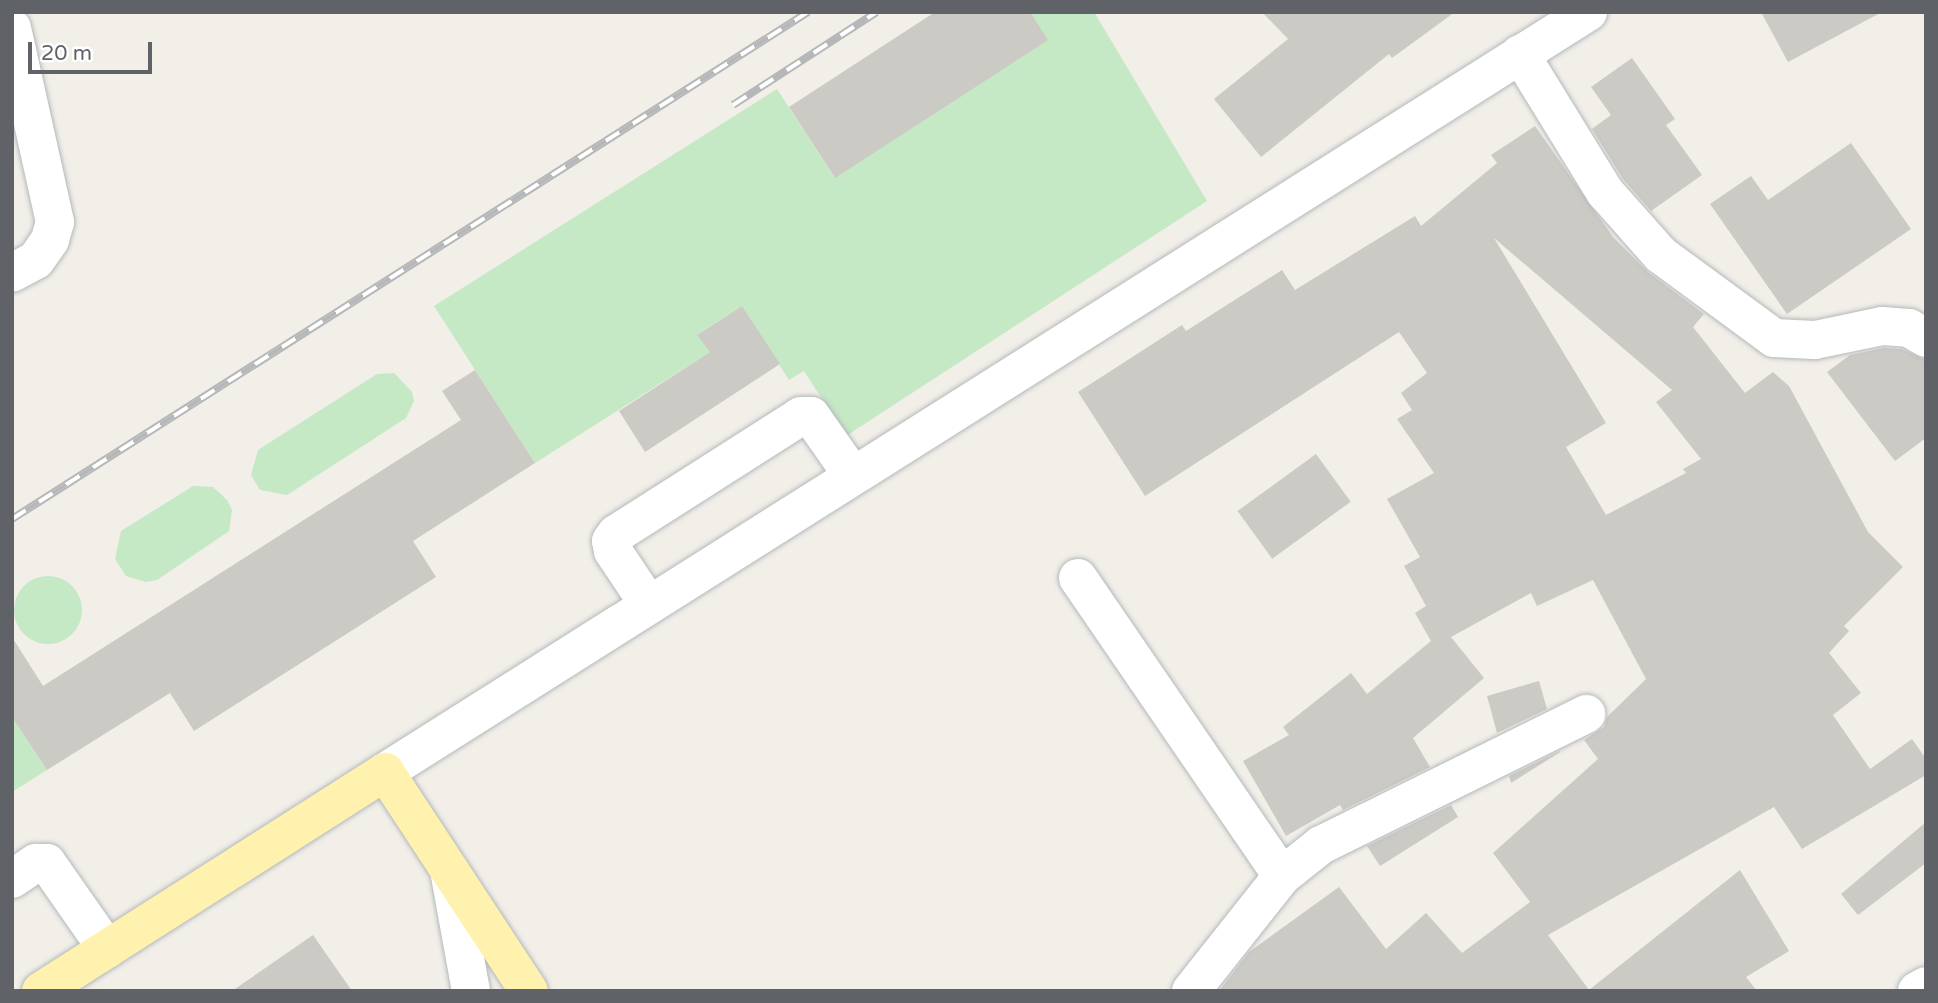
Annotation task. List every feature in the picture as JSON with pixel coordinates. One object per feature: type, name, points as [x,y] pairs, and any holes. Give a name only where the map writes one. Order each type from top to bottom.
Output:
[{"type":"main road","points":[[41,991],[385,772],[529,991]]},
{"type":"street","points":[[385,772],[1588,12]]},
{"type":"street","points":[[12,29],[55,222],[50,240],[36,260],[12,273]]},
{"type":"street","points":[[1520,54],[1605,192],[1661,255],[1774,338],[1815,340],[1882,326],[1909,328],[1926,338]]},
{"type":"street","points":[[649,605],[613,551],[611,541],[616,534],[801,416],[811,415],[853,476]]},
{"type":"street","points":[[1078,578],[1282,876]]},
{"type":"street","points":[[1191,991],[1282,876],[1321,845],[1586,714]]},
{"type":"street","points":[[12,879],[36,863],[47,863],[107,949]]},
{"type":"street","points":[[449,870],[471,991]]},
{"type":"street","points":[[1917,991],[1926,986]]},
{"type":"green space","points":[[1030,12],[1094,12],[1207,201],[846,436],[804,371],[789,380],[742,306],[698,334],[710,352],[535,463],[434,306],[777,89],[834,177]]},
{"type":"green space","points":[[394,373],[412,392],[414,401],[406,418],[287,495],[260,490],[251,475],[258,450],[377,374]]},
{"type":"green space","points":[[193,486],[213,487],[227,500],[232,510],[229,531],[157,580],[146,582],[126,576],[115,559],[121,531]]},
{"type":"green space","points":[[48,576],[61,579],[72,586],[79,597],[82,610],[79,623],[72,634],[61,641],[48,644],[35,641],[24,634],[17,623],[14,610],[17,597],[24,586],[35,579]]},
{"type":"green space","points":[[12,717],[47,770],[12,792]]},
{"type":"building","points":[[935,12],[1030,12],[1048,40],[835,178],[789,107]]},
{"type":"building","points":[[1262,12],[1455,12],[1392,58],[1389,54],[1261,157],[1214,99],[1288,39]]},
{"type":"building","points":[[1761,12],[1882,12],[1788,62]]},
{"type":"building","points":[[1632,58],[1675,119],[1666,125],[1702,175],[1651,211],[1623,179],[1592,129],[1611,115],[1591,87]]},
{"type":"building","points":[[1535,126],[1613,237],[1648,272],[1704,314],[1693,327],[1745,393],[1773,372],[1789,386],[1868,532],[1903,567],[1844,626],[1849,631],[1829,653],[1861,693],[1833,715],[1870,769],[1912,739],[1926,759],[1926,775],[1802,849],[1774,807],[1548,935],[1589,990],[1740,870],[1789,951],[1746,977],[1757,991],[1219,991],[1249,952],[1339,887],[1386,949],[1426,913],[1462,953],[1530,902],[1493,853],[1598,759],[1584,740],[1604,727],[1607,717],[1646,679],[1593,580],[1537,606],[1531,593],[1451,637],[1484,678],[1413,738],[1430,767],[1343,810],[1340,805],[1286,836],[1243,761],[1289,735],[1283,727],[1351,673],[1367,694],[1431,641],[1415,613],[1426,606],[1404,566],[1420,557],[1387,499],[1434,473],[1397,419],[1412,410],[1401,393],[1427,373],[1399,332],[1145,496],[1078,392],[1182,325],[1186,331],[1282,270],[1295,290],[1415,216],[1421,226],[1497,163],[1491,155]],"holes":[[[1494,238],[1672,390],[1656,402],[1701,459],[1683,469],[1686,473],[1606,515],[1566,447],[1606,423]]]},
{"type":"building","points":[[1851,143],[1911,229],[1787,314],[1710,204],[1751,176],[1768,200]]},
{"type":"building","points":[[742,306],[780,364],[645,452],[619,411],[710,352],[697,335]]},
{"type":"building","points":[[1883,348],[1902,349],[1926,360],[1926,438],[1895,461],[1827,372],[1850,355]]},
{"type":"building","points":[[475,370],[535,463],[413,541],[436,577],[194,731],[170,693],[47,770],[12,717],[12,637],[43,686],[461,420],[442,391]]},
{"type":"building","points":[[1316,454],[1351,502],[1272,559],[1238,511]]},
{"type":"building","points":[[1539,681],[1547,709],[1497,733],[1487,696]]},
{"type":"building","points":[[1560,752],[1511,783],[1509,776]]},
{"type":"building","points":[[1451,805],[1458,817],[1380,866],[1367,846]]},
{"type":"building","points":[[1926,822],[1926,863],[1858,915],[1841,894]]},
{"type":"building","points":[[313,935],[352,991],[232,991]]},
{"type":"railway","points":[[12,519],[808,12]]},
{"type":"railway","points":[[733,105],[877,12]]}]
